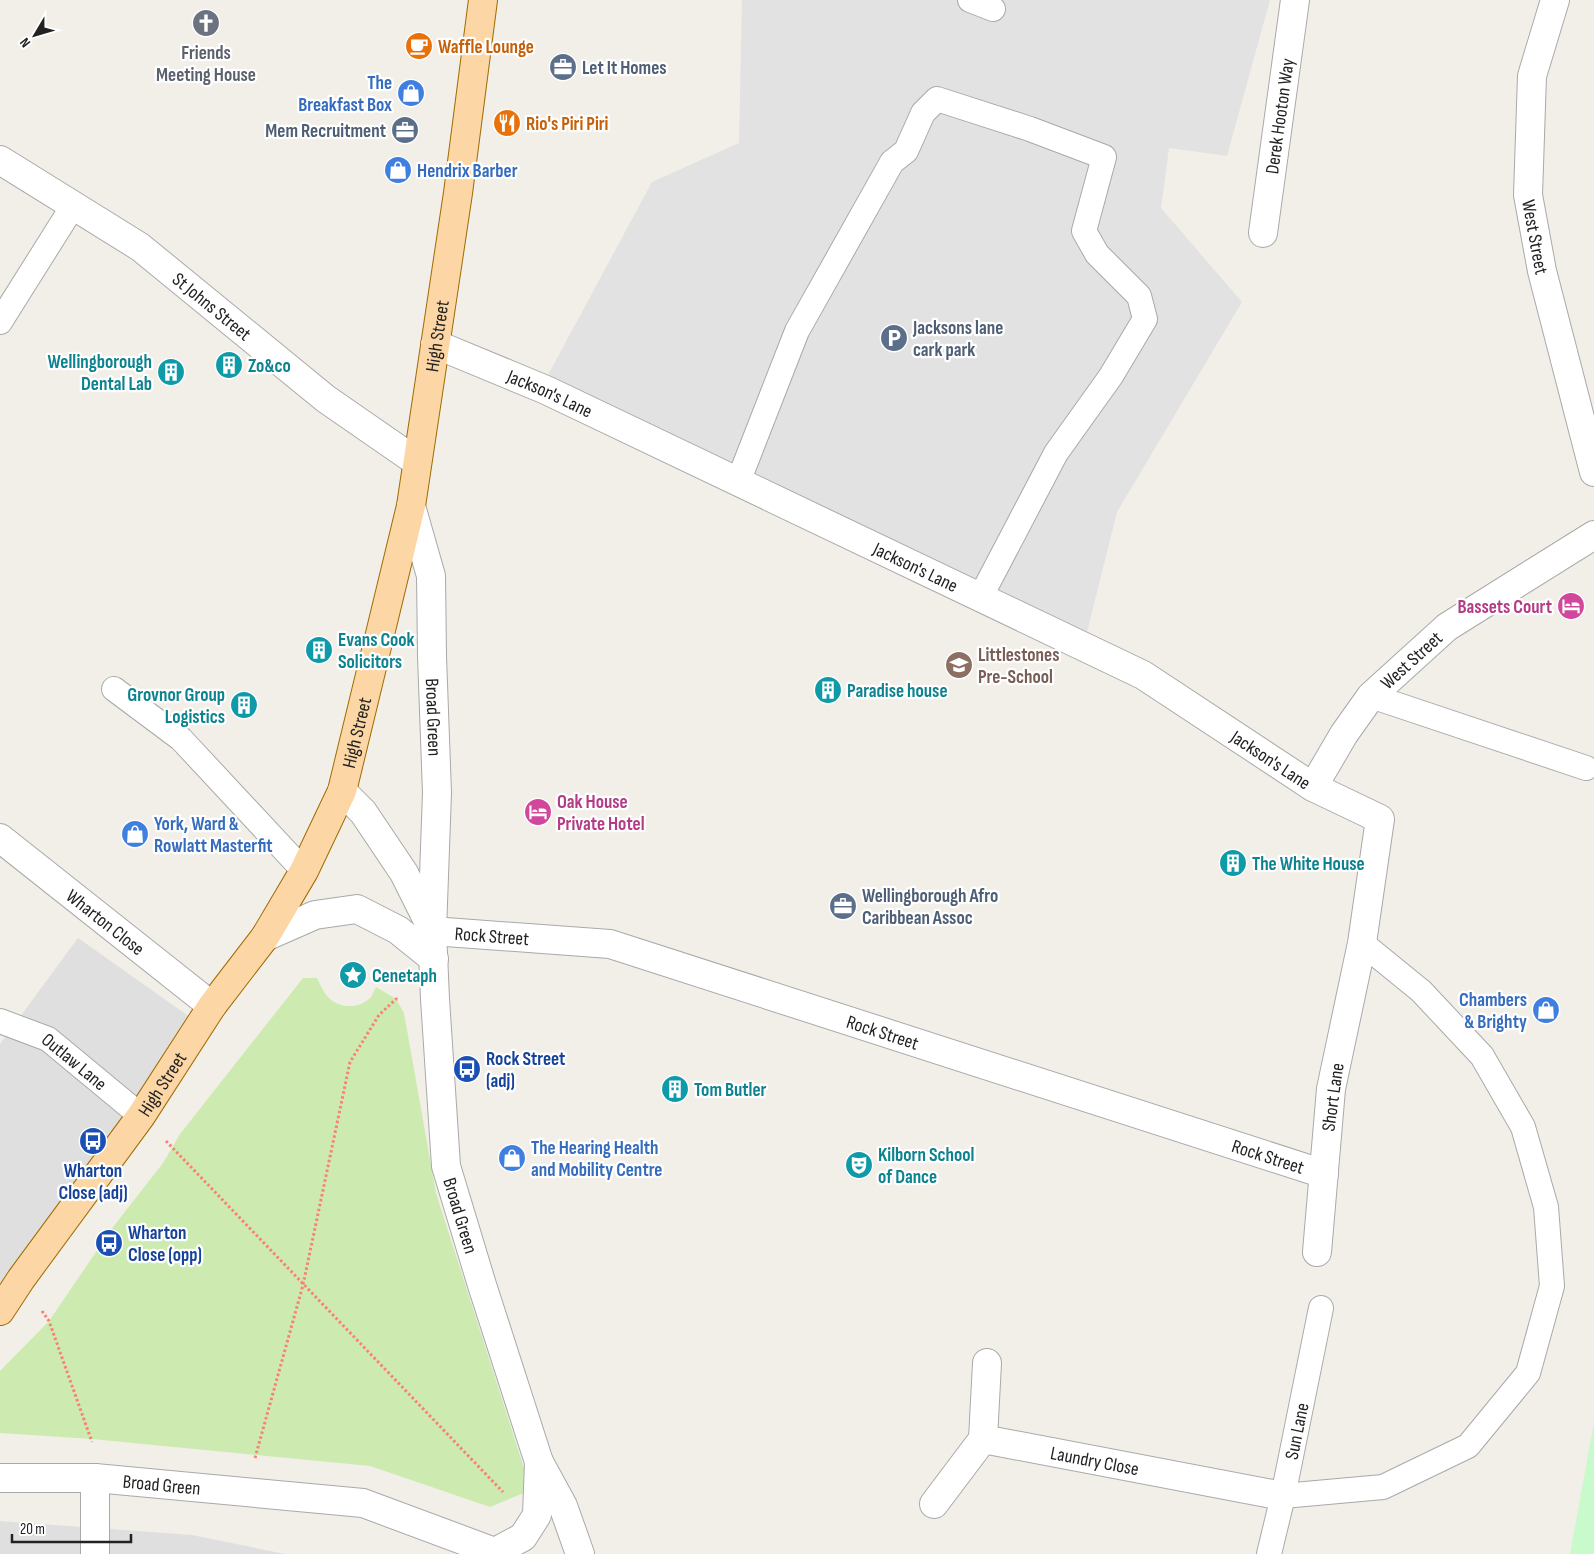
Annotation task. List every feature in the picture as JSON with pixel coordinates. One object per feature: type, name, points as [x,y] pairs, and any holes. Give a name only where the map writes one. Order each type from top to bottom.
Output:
[{"type":"main road","name":"High Street","points":[[0,1311],[20,1280],[141,1116],[212,1006],[265,937],[304,871],[342,791],[411,506],[459,184],[483,0]]},
{"type":"street","name":"Derek Hooton Way","points":[[1263,233],[1295,0]]},
{"type":"street","name":"West Street","points":[[1555,0],[1532,76],[1528,196],[1542,271],[1594,472]]},
{"type":"street","name":"St Johns Street","points":[[0,160],[140,247],[326,399],[417,462]]},
{"type":"street","name":"Jackson's Lane","points":[[435,344],[546,390],[1143,675],[1313,787],[1380,819]]},
{"type":"street","name":"Broad Green","points":[[411,506],[431,576],[437,793],[432,931],[446,1166],[539,1462],[564,1506],[580,1554]]},
{"type":"street","name":"West Street","points":[[1313,787],[1344,734],[1371,696],[1447,627],[1594,535]]},
{"type":"street","name":"Broad Green","points":[[342,791],[363,812],[404,873],[432,931]]},
{"type":"street","name":"Short Lane","points":[[1318,1252],[1331,1089],[1362,944],[1380,819]]},
{"type":"street","name":"Wharton Close","points":[[0,838],[212,1006]]},
{"type":"street","points":[[265,937],[315,915],[358,909],[398,930],[434,959]]},
{"type":"street","name":"Rock Street","points":[[432,931],[610,944],[1324,1174]]},
{"type":"street","points":[[934,1504],[983,1439],[987,1363]]},
{"type":"street","name":"Laundry Close","points":[[983,1439],[1283,1496]]},
{"type":"street","name":"Broad Green","points":[[0,1478],[95,1478],[363,1504],[497,1553],[523,1537],[537,1515],[539,1462]]},
{"type":"street","points":[[95,1478],[95,1554]]},
{"type":"lane","points":[[970,0],[993,9]]},
{"type":"lane","points":[[738,482],[797,331],[892,162],[906,151],[923,113],[937,99],[1030,129],[1104,157],[1084,231],[1097,254],[1139,296],[1145,320],[1111,376],[1056,452],[980,598]]},
{"type":"lane","points":[[0,322],[73,206]]},
{"type":"lane","points":[[114,689],[181,739],[304,871]]},
{"type":"lane","points":[[1371,696],[1586,768]]},
{"type":"lane","points":[[1283,1496],[1383,1487],[1468,1446],[1528,1373],[1552,1286],[1546,1207],[1523,1127],[1482,1056],[1421,991],[1362,944]]},
{"type":"lane","name":"Outlaw Lane","points":[[0,1021],[48,1040],[141,1116]]},
{"type":"lane","name":"Sun Lane","points":[[1269,1554],[1283,1496],[1321,1308]]},
{"type":"path","points":[[246,1492],[303,1285],[350,1062],[379,1015],[396,999],[435,999]]},
{"type":"path","points":[[141,1116],[509,1499]]},
{"type":"path","points":[[20,1280],[49,1321],[92,1439],[95,1478]]},
{"type":"shaded area","name":"Jacksons lane cark park","points":[[742,0],[1270,0],[1227,156],[1169,148],[1161,208],[1242,302],[1117,512],[1087,632],[548,375],[652,182],[739,143]]},
{"type":"shaded area","points":[[78,938],[204,1027],[0,1308],[0,1044]]},
{"type":"shaded area","points":[[0,1521],[192,1535],[285,1554],[0,1554]]},
{"type":"green space","points":[[303,978],[317,978],[324,992],[331,1000],[348,1006],[365,1002],[371,997],[376,987],[396,999],[404,1013],[436,1193],[531,1490],[490,1507],[370,1466],[92,1439],[0,1433],[0,1371],[49,1321],[113,1227],[163,1163],[180,1134]]},
{"type":"green space","points":[[1594,1422],[1594,1554],[1570,1554]]},
{"type":"place","name":"Friends Meeting House","points":[[206,23]]},
{"type":"place","name":"Waffle Lounge","points":[[419,46]]},
{"type":"place","name":"Let It Homes","points":[[563,67]]},
{"type":"place","name":"The Breakfast Box","points":[[411,93]]},
{"type":"place","name":"Rio's Piri Piri","points":[[507,123]]},
{"type":"place","name":"Mem Recruitment","points":[[405,130]]},
{"type":"place","name":"Hendrix Barber","points":[[398,170]]},
{"type":"place","name":"Jacksons lane cark park","points":[[894,338]]},
{"type":"place","name":"Zo&co","points":[[229,365]]},
{"type":"place","name":"Wellingborough Dental Lab","points":[[171,372]]},
{"type":"place","name":"Bassets Court","points":[[1571,606]]},
{"type":"place","name":"Evans Cook Solicitors","points":[[319,650]]},
{"type":"place","name":"Littlestones Pre-School","points":[[959,665]]},
{"type":"place","name":"Paradise house","points":[[828,690]]},
{"type":"place","name":"Grovnor Group Logistics","points":[[244,705]]},
{"type":"place","name":"Oak House Private Hotel","points":[[538,812]]},
{"type":"place","name":"York, Ward & Rowlatt Masterfit","points":[[135,834]]},
{"type":"place","name":"The White House","points":[[1233,863]]},
{"type":"place","name":"Wellingborough Afro Caribbean Assoc","points":[[843,906]]},
{"type":"place","name":"Cenetaph","points":[[353,975]]},
{"type":"place","name":"Chambers & Brighty","points":[[1546,1010]]},
{"type":"place","name":"Rock Street (adj)","points":[[467,1069]]},
{"type":"place","name":"Tom Butler","points":[[675,1089]]},
{"type":"place","name":"Wharton Close (adj)","points":[[93,1141]]},
{"type":"place","name":"The Hearing Health and Mobility Centre","points":[[512,1158]]},
{"type":"place","name":"Kilborn School of Dance","points":[[859,1165]]},
{"type":"place","name":"Wharton Close (opp)","points":[[109,1243]]}]
